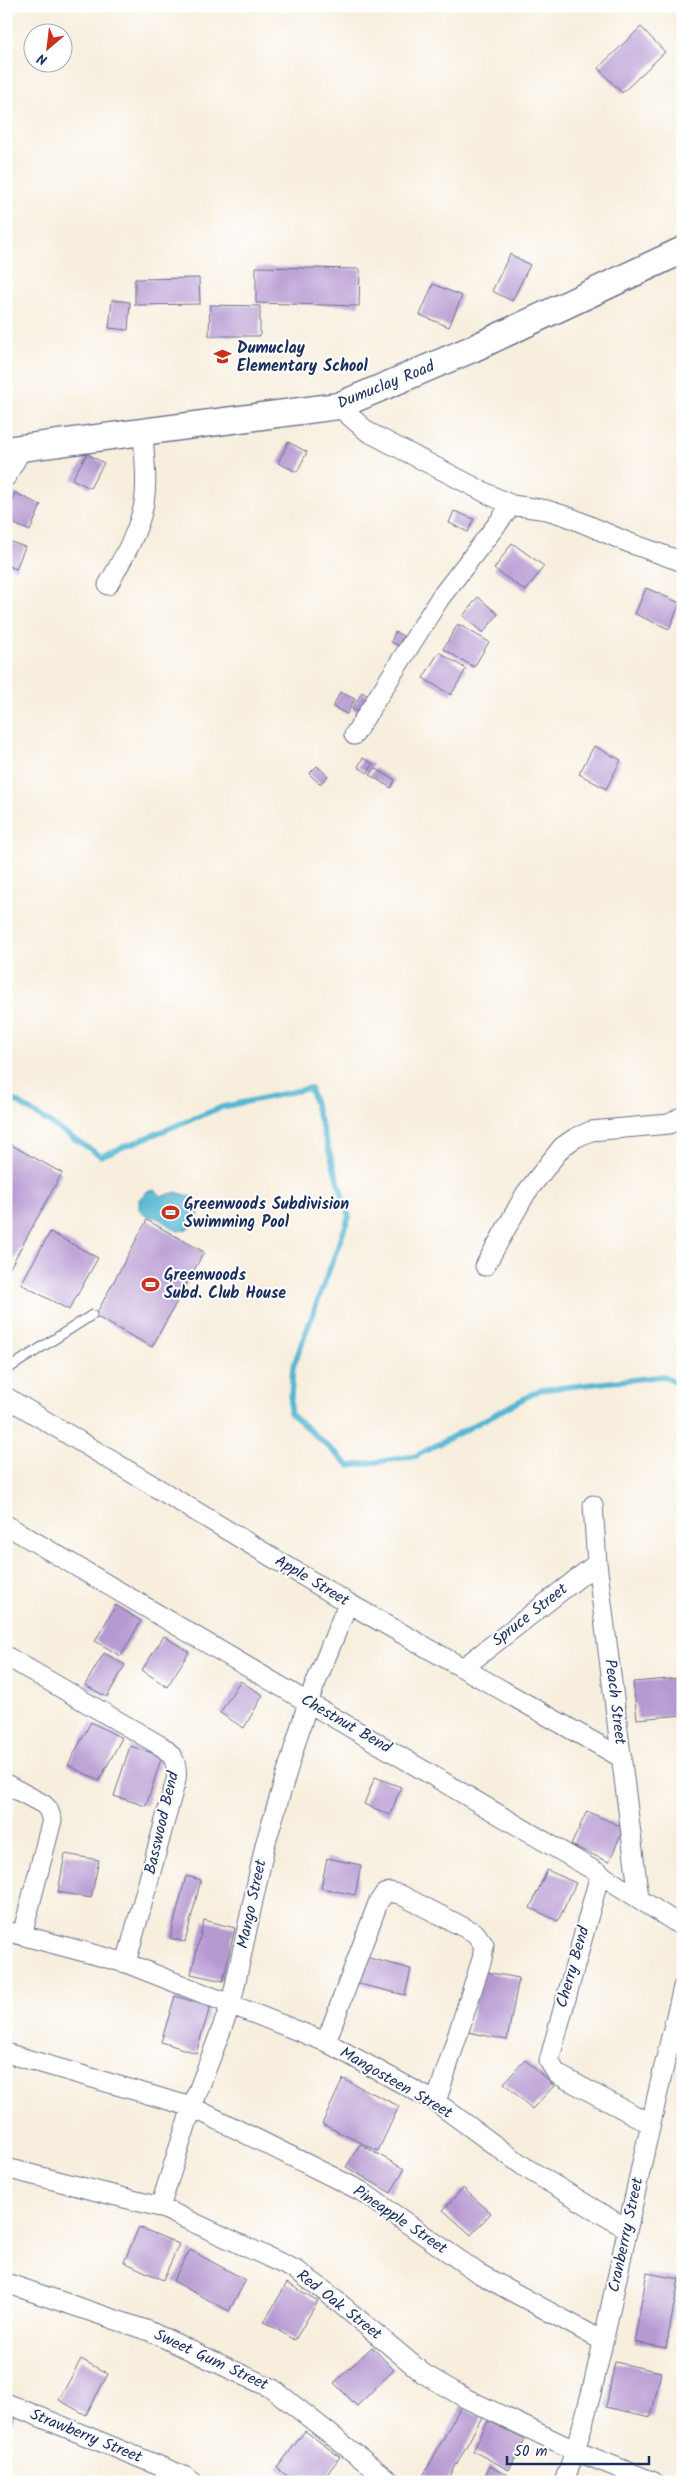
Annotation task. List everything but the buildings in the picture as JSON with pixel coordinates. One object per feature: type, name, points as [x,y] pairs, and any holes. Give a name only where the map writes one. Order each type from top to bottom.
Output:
[{"type":"street","name":"Dumuclay Road","points":[[14,448],[143,433],[338,406],[480,345],[683,250]]},
{"type":"street","points":[[338,406],[368,432],[512,505],[547,510],[569,517],[627,542],[683,562]]},
{"type":"street","points":[[108,585],[130,545],[144,504],[146,485],[143,433]]},
{"type":"street","points":[[6,477],[14,448]]},
{"type":"street","points":[[354,736],[440,598],[512,505]]},
{"type":"street","points":[[485,1266],[526,1193],[562,1147],[590,1131],[669,1124],[683,1116]]},
{"type":"street","name":"Apple Street","points":[[6,1397],[348,1603],[622,1758]]},
{"type":"street","name":"Peach Street","points":[[593,1505],[597,1563],[638,1898]]},
{"type":"street","name":"Chestnut Bend","points":[[6,1526],[600,1874],[683,1927]]},
{"type":"street","name":"Spruce Street","points":[[463,1668],[597,1563]]},
{"type":"street","name":"Mango Street","points":[[160,2207],[192,2107],[231,2004],[266,1845],[308,1702],[348,1603]]},
{"type":"street","name":"Basswood Bend","points":[[6,1656],[162,1746],[170,1752],[175,1760],[176,1780],[126,1963]]},
{"type":"street","points":[[6,1784],[43,1804],[48,1809],[52,1820],[14,1933]]},
{"type":"street","name":"Cherry Bend","points":[[600,1874],[549,2061],[557,2074],[649,2124]]},
{"type":"street","points":[[326,2042],[378,1903],[384,1894],[390,1892],[399,1894],[475,1933],[484,1945],[482,1959],[436,2102]]},
{"type":"street","name":"Mangosteen Street","points":[[14,1933],[126,1963],[326,2042],[436,2102],[526,2168],[627,2229]]},
{"type":"street","name":"Cranberrry Street","points":[[564,2482],[576,2451],[603,2341],[649,2124],[683,1987]]},
{"type":"street","name":"Pineapple Street","points":[[6,2053],[192,2107],[361,2191],[478,2273],[603,2341]]},
{"type":"street","name":"Red Oak Street","points":[[6,2168],[160,2207],[296,2270],[326,2292],[424,2374],[467,2399],[576,2451],[654,2482]]},
{"type":"street","name":"Sweet Gum Street","points":[[6,2282],[149,2331],[273,2389],[391,2482]]},
{"type":"street","name":"Strawberry Street","points":[[6,2403],[184,2476],[192,2482]]},
{"type":"lane","points":[[6,1370],[92,1315]]},
{"type":"water","name":"Greenwoods Subdivision Swimming Pool","points":[[155,1190],[162,1196],[176,1192],[193,1197],[198,1209],[197,1220],[194,1224],[190,1228],[178,1231],[157,1218],[145,1215],[139,1209],[139,1199],[146,1192]]},
{"type":"waterway","points":[[6,1095],[101,1156],[222,1107],[310,1088],[349,1217],[293,1367],[290,1413],[350,1466],[416,1456],[540,1390],[664,1376],[683,1388]]},
{"type":"place","name":"Dumuclay Elementary School","points":[[223,357]]},
{"type":"place","name":"Greenwoods Subdivision Swimming Pool","points":[[170,1213]]},
{"type":"place","name":"Greenwoods Subd. Club House","points":[[150,1284]]}]
